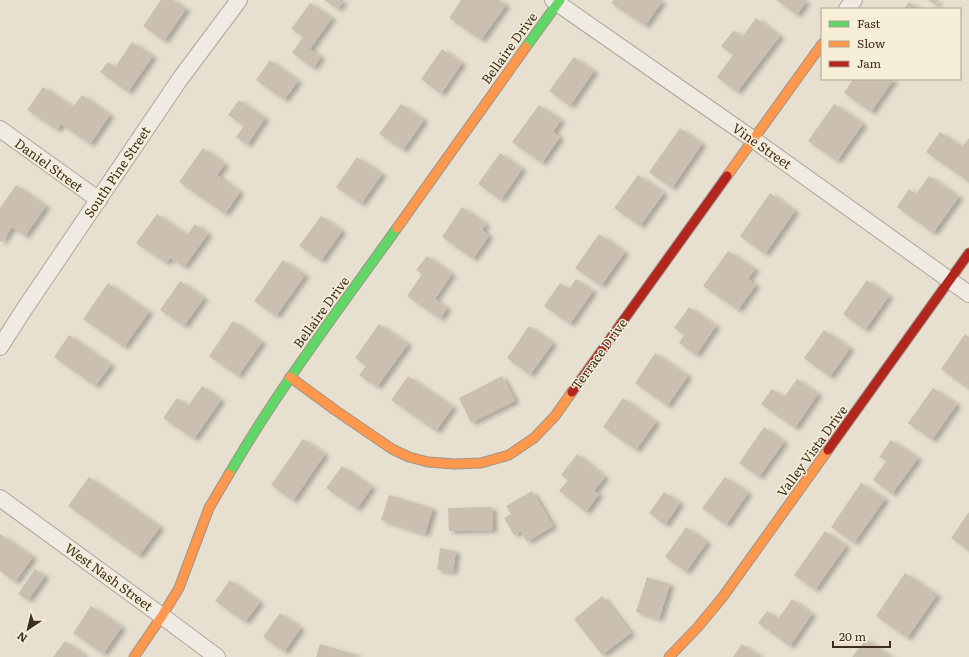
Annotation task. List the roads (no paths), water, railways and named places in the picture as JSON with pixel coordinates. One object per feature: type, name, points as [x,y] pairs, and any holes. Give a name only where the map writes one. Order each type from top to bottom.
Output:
[{"type":"street","name":"South Pine Street","points":[[0,347],[180,79],[239,0]]},
{"type":"street","points":[[848,8],[854,0]]},
{"type":"street","name":"Vine Street","points":[[557,1],[969,294]]},
{"type":"street","name":"Bellaire Drive","points":[[134,657],[179,588],[209,508],[244,448],[290,378],[557,1]]},
{"type":"street","name":"Terrace Drive","points":[[290,378],[392,449],[409,457],[428,462],[468,464],[481,463],[509,455],[534,438],[555,416],[821,45]]},
{"type":"street","name":"Daniel Street","points":[[0,129],[98,200]]},
{"type":"street","name":"Valley Vista Drive","points":[[669,657],[708,617],[969,253]]},
{"type":"street","name":"West Nash Street","points":[[0,498],[217,657]]}]
